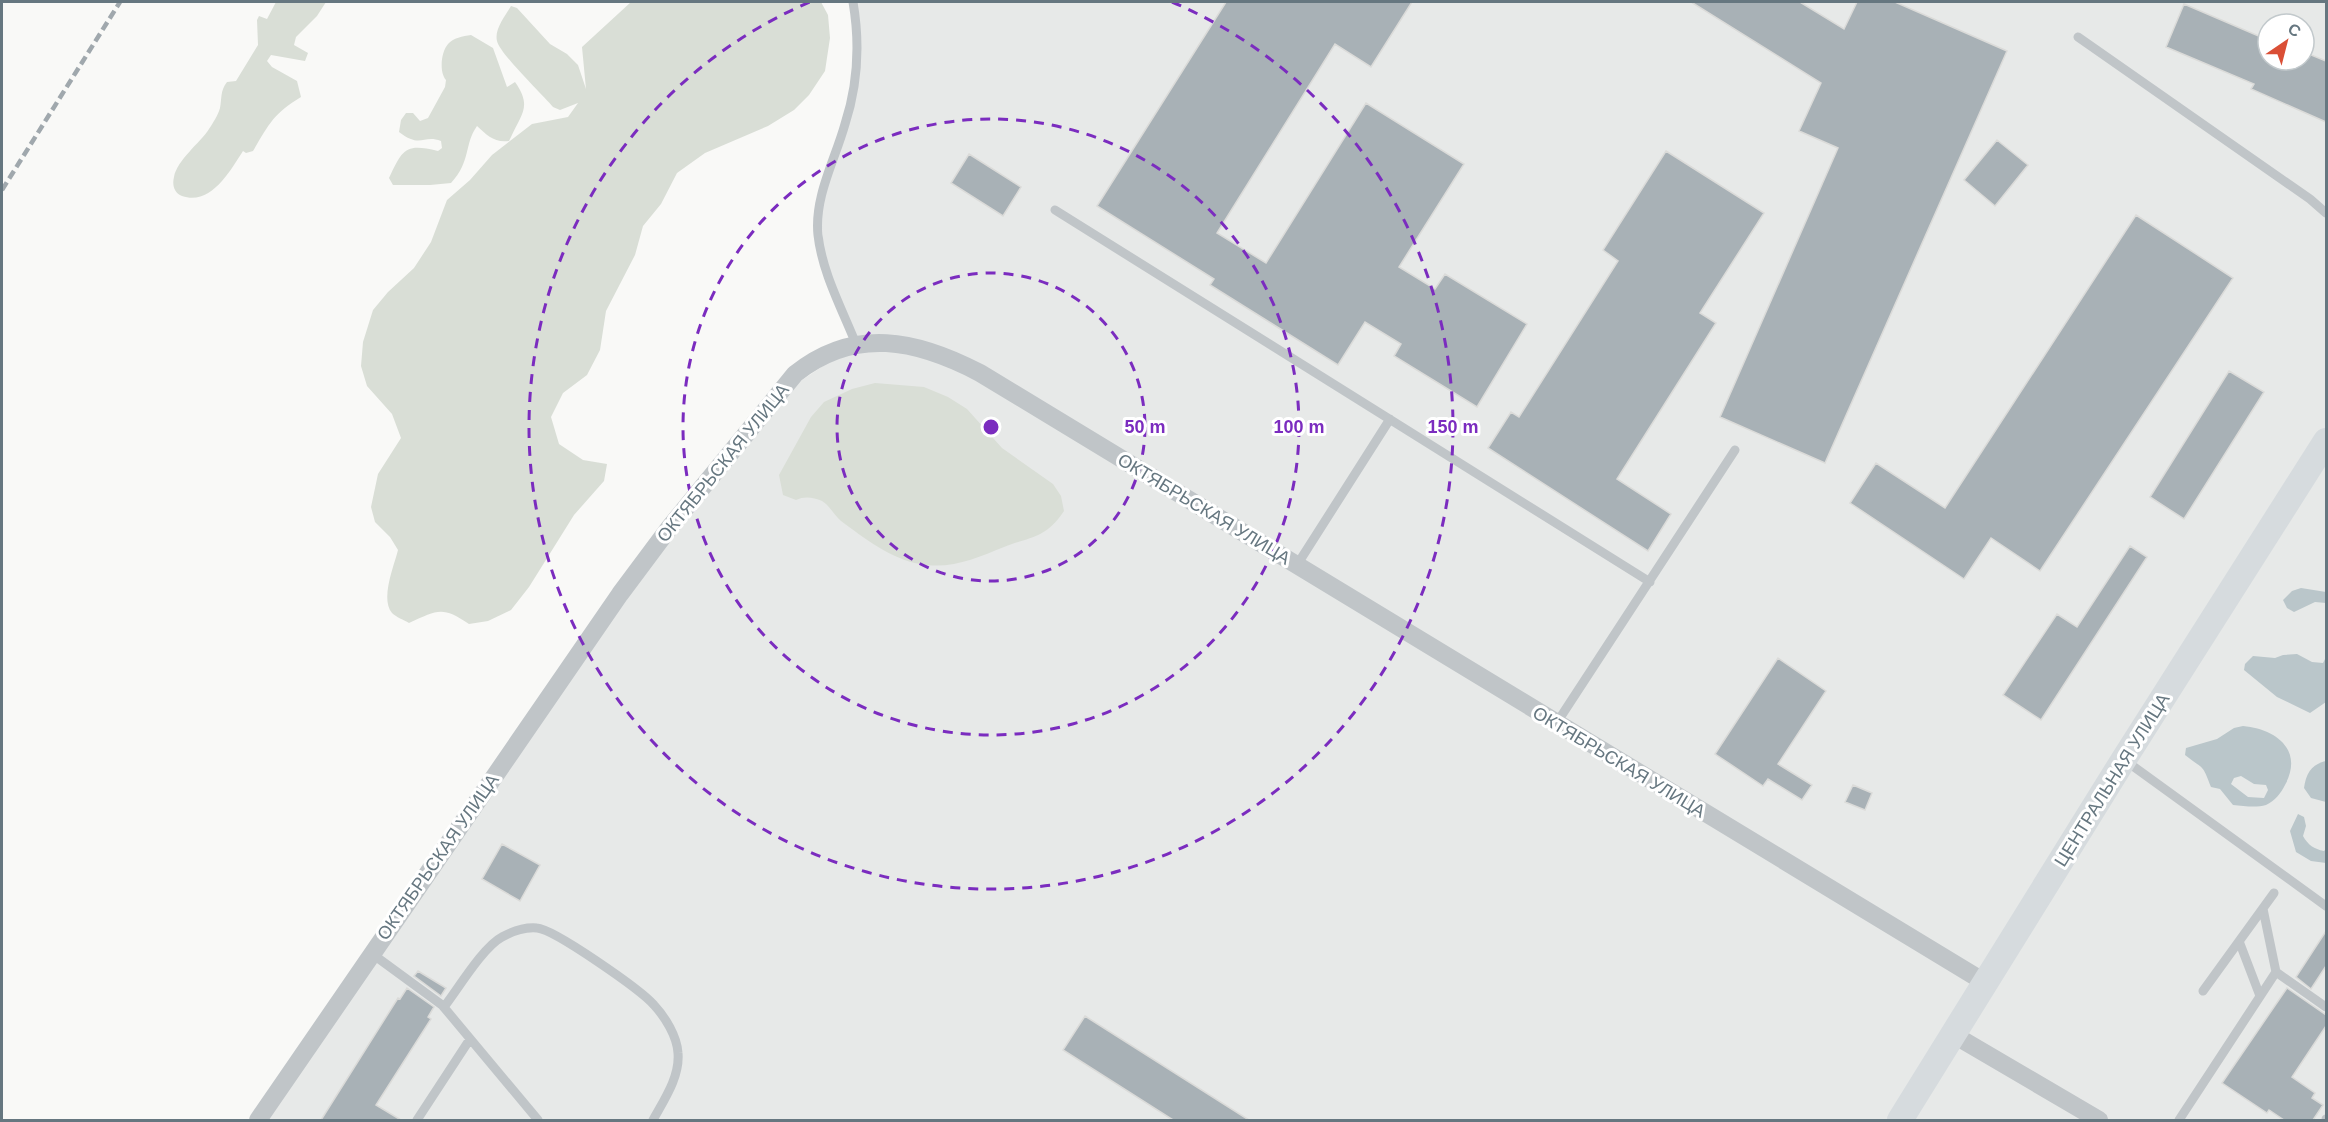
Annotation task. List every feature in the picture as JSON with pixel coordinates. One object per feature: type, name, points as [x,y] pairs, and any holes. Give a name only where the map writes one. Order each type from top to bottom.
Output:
[{"type":"street","name":"ОКТЯБРЬСКАЯ УЛИЦА","points":[[258,1120],[371,952],[620,594],[670,527],[795,374],[812,360],[856,344],[890,342],[921,347],[951,358],[980,373],[1986,983]]},
{"type":"street","name":"ЦЕНТРАЛЬНАЯ УЛИЦА","points":[[1900,1120],[2124,759],[2326,441]]},
{"type":"street","points":[[1954,1035],[2099,1120]]},
{"type":"lane","points":[[853,2],[857,24],[858,54],[855,90],[820,201],[818,234],[825,265],[856,344]]},
{"type":"lane","points":[[2078,37],[2310,199],[2326,213]]},
{"type":"lane","points":[[1054,210],[1650,582]]},
{"type":"lane","points":[[1297,565],[1390,419]]},
{"type":"lane","points":[[1556,724],[1735,450]]},
{"type":"lane","points":[[2124,759],[2326,906]]},
{"type":"lane","points":[[2203,991],[2274,893]]},
{"type":"lane","points":[[2263,909],[2276,972],[2326,1007]]},
{"type":"lane","points":[[444,1007],[485,951],[500,938],[522,929],[536,928],[548,931],[574,946],[653,1004],[665,1020],[678,1052],[677,1071],[653,1120]]},
{"type":"lane","points":[[2239,941],[2260,996]]},
{"type":"lane","points":[[371,952],[444,1007],[538,1120]]},
{"type":"lane","points":[[2179,1120],[2276,972]]},
{"type":"lane","points":[[417,1120],[470,1039]]},
{"type":"shaded area","points":[[276,2],[326,2],[317,16],[296,37],[294,45],[308,53],[305,61],[271,55],[267,61],[272,67],[297,81],[301,97],[278,114],[253,151],[246,153],[243,151],[226,177],[211,191],[192,198],[182,196],[175,191],[173,180],[179,164],[215,119],[225,85],[227,82],[236,81],[258,45],[257,20],[259,16],[267,19]]},
{"type":"shaded area","points":[[631,2],[821,2],[828,15],[830,38],[825,71],[809,95],[794,110],[768,126],[705,153],[677,173],[661,204],[643,226],[635,255],[606,311],[600,350],[587,375],[563,393],[551,417],[559,444],[583,460],[607,464],[604,481],[574,515],[529,587],[511,610],[488,621],[469,624],[452,614],[440,612],[409,623],[392,613],[389,607],[387,600],[389,582],[398,550],[390,537],[375,522],[371,507],[378,474],[401,438],[392,414],[367,386],[361,366],[363,342],[373,310],[388,292],[414,268],[431,242],[447,200],[470,180],[492,155],[532,124],[568,117],[578,103],[560,110],[553,107],[500,47],[497,32],[511,6],[517,8],[550,44],[567,54],[578,65],[586,89],[582,47]]},
{"type":"shaded area","points":[[853,2],[2326,2],[2326,1120],[258,1120],[620,594],[772,400],[856,344],[825,265],[820,201],[855,90]]},
{"type":"shaded area","points":[[471,35],[493,48],[507,87],[515,82],[523,97],[522,115],[509,141],[495,140],[477,126],[470,140],[462,168],[451,183],[393,185],[389,178],[398,160],[406,151],[418,148],[438,151],[442,148],[441,141],[435,139],[412,140],[406,137],[399,132],[401,120],[406,113],[413,113],[420,121],[428,118],[445,87],[446,80],[442,72],[442,62],[446,48],[455,39]]},
{"type":"shaded area","points":[[875,383],[924,387],[948,397],[967,409],[1002,448],[1053,484],[1061,496],[1064,511],[1051,527],[1037,535],[963,562],[931,565],[899,558],[878,547],[841,521],[822,501],[809,498],[796,500],[783,495],[779,475],[811,417],[824,402],[852,389]]},
{"type":"shaded area","points":[[2301,588],[2326,592],[2326,603],[2315,602],[2294,612],[2287,608],[2283,600],[2292,591]]},
{"type":"shaded area","points":[[2297,654],[2312,662],[2323,663],[2326,657],[2326,702],[2310,713],[2277,697],[2244,670],[2245,664],[2253,656],[2275,658]]},
{"type":"shaded area","points":[[2243,726],[2266,732],[2276,737],[2289,752],[2290,773],[2285,785],[2282,791],[2266,805],[2254,807],[2233,805],[2220,789],[2211,787],[2202,768],[2185,755],[2186,748],[2217,739],[2234,728]],"holes":[[[2241,776],[2254,784],[2266,785],[2268,790],[2264,798],[2248,797],[2231,784],[2234,778]]]},
{"type":"shaded area","points":[[2326,761],[2326,802],[2311,798],[2304,788],[2310,770]]},
{"type":"shaded area","points":[[2298,814],[2304,817],[2306,826],[2303,836],[2307,842],[2317,849],[2324,851],[2326,849],[2326,863],[2311,861],[2296,852],[2290,831]]},
{"type":"building","points":[[1226,2],[1412,2],[1371,67],[1335,44],[1217,233],[1266,263],[1366,103],[1464,164],[1399,267],[1435,289],[1445,274],[1527,324],[1477,407],[1394,356],[1401,344],[1365,322],[1338,365],[1210,285],[1214,279],[1097,206]]},
{"type":"building","points":[[1691,2],[1800,2],[1844,29],[1857,2],[1895,2],[2007,51],[1825,463],[1720,417],[1838,148],[1799,131],[1821,83]]},
{"type":"building","points":[[2184,4],[2256,35],[2256,72],[2316,72],[2316,57],[2326,61],[2326,122],[2251,89],[2254,84],[2166,47]]},
{"type":"building","points":[[1997,140],[2028,165],[1995,206],[1964,180]]},
{"type":"building","points":[[1666,151],[1764,213],[1700,313],[1716,323],[1617,479],[1671,514],[1648,551],[1488,448],[1511,412],[1519,417],[1618,261],[1603,250]]},
{"type":"building","points":[[969,154],[1021,187],[1003,216],[951,183]]},
{"type":"building","points":[[2136,215],[2233,278],[2040,571],[1991,538],[1964,579],[1850,503],[1876,463],[1945,508]]},
{"type":"building","points":[[2229,371],[2264,392],[2184,519],[2150,497]]},
{"type":"building","points":[[2130,546],[2147,557],[2041,720],[2003,695],[2057,614],[2077,627]]},
{"type":"building","points":[[1778,658],[1826,691],[1778,764],[1812,785],[1802,800],[1768,779],[1763,786],[1715,754]]},
{"type":"building","points":[[1853,785],[1872,793],[1865,810],[1845,802]]},
{"type":"building","points":[[502,844],[540,865],[520,901],[482,879]]},
{"type":"building","points":[[2326,931],[2326,966],[2311,989],[2296,977]]},
{"type":"building","points":[[418,971],[446,988],[441,996],[414,976]]},
{"type":"building","points":[[407,988],[434,1007],[428,1017],[431,1019],[376,1105],[401,1120],[321,1120],[398,998],[400,999]]},
{"type":"building","points":[[2287,988],[2326,1015],[2326,1026],[2292,1077],[2315,1093],[2312,1098],[2323,1105],[2313,1120],[2284,1120],[2269,1110],[2267,1113],[2222,1083]]},
{"type":"building","points":[[1085,1016],[1249,1120],[1173,1120],[1063,1050]]},
{"type":"railway","points":[[2,190],[120,2]]}]
